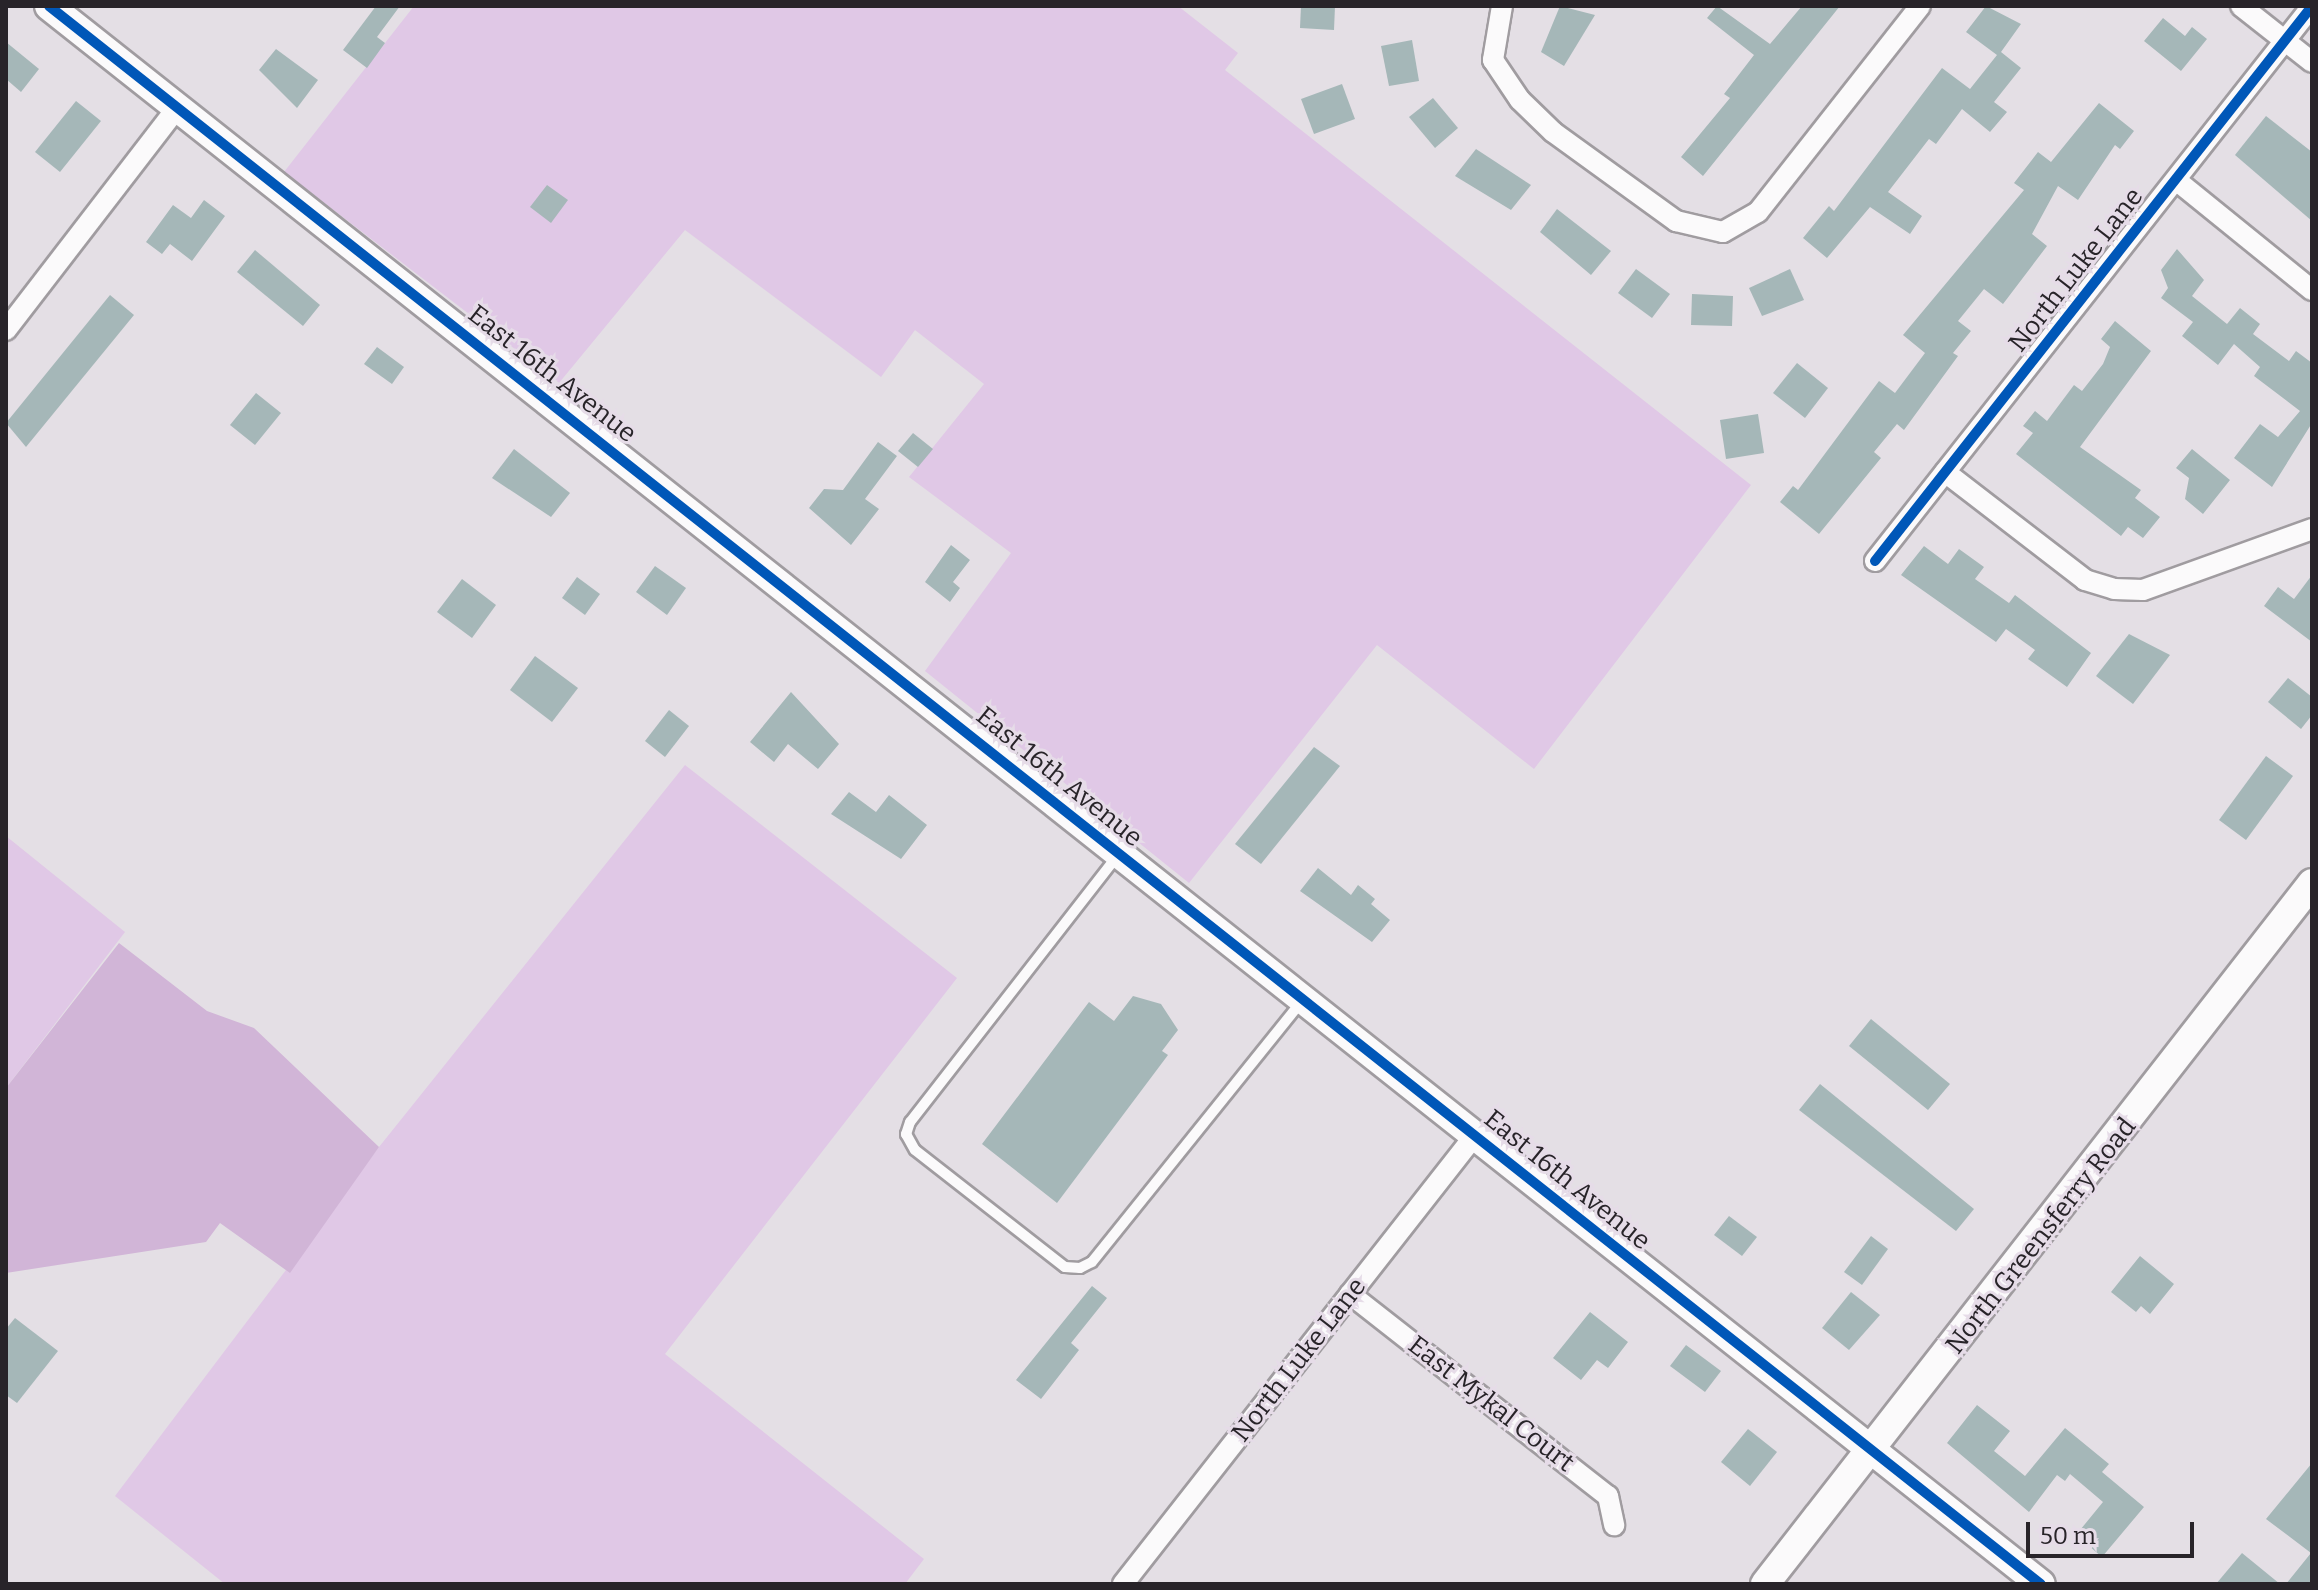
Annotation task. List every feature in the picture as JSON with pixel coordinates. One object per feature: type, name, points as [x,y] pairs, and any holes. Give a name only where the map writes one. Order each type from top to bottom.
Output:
[{"type":"street","name":"East 16th Avenue","points":[[49,6],[1304,999],[1873,1454],[2041,1584]]},
{"type":"street","points":[[1502,6],[1493,60],[1520,100],[1553,132],[1676,221],[1723,232],[1758,212],[1920,6]]},
{"type":"street","points":[[2241,6],[2312,62]]},
{"type":"street","name":"North Luke Lane","points":[[1875,561],[2312,6]]},
{"type":"street","points":[[6,330],[178,107]]},
{"type":"street","points":[[2176,180],[2312,290]]},
{"type":"street","points":[[1945,472],[2085,580],[2114,589],[2143,590],[2312,529]]},
{"type":"street","name":"North Greensferry Road","points":[[1765,1584],[1873,1454],[2312,883]]},
{"type":"street","name":"North Luke Lane","points":[[1123,1584],[1475,1135]]},
{"type":"street","name":"East Mykal Court","points":[[1350,1294],[1608,1496],[1614,1525]]},
{"type":"lane","points":[[1119,853],[910,1122],[906,1134],[915,1150],[1065,1267],[1080,1268],[1092,1262],[1304,999]]},
{"type":"shaded area","points":[[414,6],[1178,6],[1238,53],[1225,70],[1751,485],[1534,769],[1377,645],[1189,883],[925,671],[1011,553],[909,477],[984,384],[915,330],[881,377],[685,230],[559,383],[284,172]]},
{"type":"shaded area","points":[[685,765],[957,978],[665,1354],[924,1559],[905,1584],[225,1584],[115,1496],[379,1147]]},
{"type":"shaded area","points":[[6,836],[125,932],[6,1088]]},
{"type":"shaded area","points":[[119,943],[207,1011],[254,1028],[379,1147],[290,1273],[220,1223],[206,1242],[6,1273],[6,1088]]},
{"type":"building","points":[[376,6],[400,6],[377,37],[385,43],[367,68],[343,50]]},
{"type":"building","points":[[1301,6],[1335,6],[1334,30],[1300,28]]},
{"type":"building","points":[[1560,6],[1595,15],[1564,66],[1541,52]]},
{"type":"building","points":[[1717,6],[1770,44],[1802,6],[1840,6],[1703,176],[1681,157],[1730,98],[1724,94],[1754,55],[1707,18]]},
{"type":"building","points":[[1986,6],[2021,24],[2001,52],[2021,68],[1994,102],[2007,112],[1990,132],[1962,109],[1936,144],[1929,139],[1888,192],[1922,216],[1910,234],[1870,207],[1827,258],[1803,238],[1829,206],[1834,211],[1942,68],[1970,89],[1997,55],[1966,32]]},
{"type":"building","points":[[2163,18],[2185,36],[2192,27],[2207,39],[2181,71],[2144,41]]},
{"type":"building","points":[[1412,40],[1419,81],[1389,86],[1381,46]]},
{"type":"building","points":[[6,42],[39,69],[21,92],[6,79]]},
{"type":"building","points":[[276,49],[318,80],[297,108],[259,70]]},
{"type":"building","points":[[1342,84],[1355,119],[1314,134],[1301,99]]},
{"type":"building","points":[[1433,98],[1458,128],[1435,148],[1409,117]]},
{"type":"building","points":[[76,101],[101,121],[60,172],[35,152]]},
{"type":"building","points":[[2099,103],[2134,131],[2120,149],[2115,145],[2078,200],[2058,186],[2032,234],[2047,246],[2003,304],[1984,289],[1958,321],[1971,331],[1953,353],[1958,356],[1904,430],[1897,424],[1874,452],[1881,458],[1819,534],[1780,502],[1793,486],[1798,490],[1879,381],[1895,393],[1925,353],[1903,335],[2024,190],[2014,183],[2038,152],[2051,162]]},
{"type":"building","points":[[2266,116],[2312,152],[2312,221],[2235,155]]},
{"type":"building","points":[[1476,149],[1531,185],[1511,210],[1455,176]]},
{"type":"building","points":[[547,185],[568,200],[551,223],[530,207]]},
{"type":"building","points":[[204,200],[225,216],[192,261],[170,244],[162,254],[146,242],[173,205],[191,218]]},
{"type":"building","points":[[1557,209],[1611,251],[1591,275],[1540,232]]},
{"type":"building","points":[[2177,249],[2204,280],[2192,296],[2227,324],[2240,308],[2260,324],[2253,334],[2289,361],[2296,351],[2312,363],[2312,423],[2272,487],[2234,458],[2260,424],[2278,437],[2300,411],[2254,376],[2260,367],[2234,344],[2218,365],[2182,336],[2193,322],[2161,298],[2168,288],[2161,270]]},
{"type":"building","points":[[255,250],[320,305],[303,326],[237,272]]},
{"type":"building","points":[[1636,269],[1670,294],[1652,318],[1618,293]]},
{"type":"building","points":[[1790,269],[1804,300],[1762,316],[1749,288]]},
{"type":"building","points":[[1692,294],[1733,296],[1732,326],[1691,325]]},
{"type":"building","points":[[110,295],[134,315],[26,447],[6,423]]},
{"type":"building","points":[[2115,321],[2151,351],[2080,447],[2141,490],[2135,498],[2160,517],[2143,538],[2128,527],[2121,536],[2016,454],[2033,433],[2023,426],[2035,411],[2047,421],[2074,385],[2082,391],[2103,364],[2110,347],[2101,339]]},
{"type":"building","points":[[377,347],[404,367],[392,384],[364,364]]},
{"type":"building","points":[[1797,363],[1828,388],[1805,418],[1773,393]]},
{"type":"building","points":[[256,393],[281,413],[255,445],[230,425]]},
{"type":"building","points":[[1758,414],[1764,453],[1726,459],[1720,420]]},
{"type":"building","points":[[913,433],[933,449],[918,467],[898,451]]},
{"type":"building","points":[[878,442],[897,456],[865,499],[879,509],[851,545],[809,508],[824,489],[843,490]]},
{"type":"building","points":[[514,449],[570,493],[551,517],[492,478]]},
{"type":"building","points":[[2192,449],[2230,480],[2203,514],[2185,499],[2189,478],[2176,468]]},
{"type":"building","points":[[951,545],[970,560],[953,582],[960,588],[950,602],[925,582]]},
{"type":"building","points":[[1924,546],[1948,564],[1959,549],[1984,567],[1975,579],[2009,603],[2015,595],[2091,653],[2067,687],[2028,659],[2035,650],[2006,629],[1996,642],[1901,575]]},
{"type":"building","points":[[655,566],[686,588],[667,615],[636,592]]},
{"type":"building","points":[[2312,575],[2312,642],[2264,606],[2278,587],[2294,599]]},
{"type":"building","points":[[577,577],[600,594],[585,615],[562,598]]},
{"type":"building","points":[[462,579],[496,605],[472,638],[437,612]]},
{"type":"building","points":[[2129,634],[2170,655],[2133,704],[2096,676]]},
{"type":"building","points":[[535,656],[578,688],[552,722],[510,690]]},
{"type":"building","points":[[2288,678],[2312,697],[2312,715],[2301,729],[2268,702]]},
{"type":"building","points":[[791,692],[839,744],[818,769],[788,744],[774,762],[750,742]]},
{"type":"building","points":[[669,710],[689,726],[665,757],[645,741]]},
{"type":"building","points":[[1314,747],[1340,766],[1261,864],[1235,844]]},
{"type":"building","points":[[2266,756],[2293,776],[2246,840],[2219,820]]},
{"type":"building","points":[[849,792],[876,812],[889,795],[927,825],[901,859],[831,814]]},
{"type":"building","points":[[1318,868],[1351,895],[1358,885],[1375,899],[1371,904],[1390,920],[1372,942],[1300,891]]},
{"type":"building","points":[[1133,996],[1161,1004],[1178,1030],[1162,1051],[1168,1055],[1057,1203],[982,1144],[1089,1002],[1114,1021]]},
{"type":"building","points":[[1871,1019],[1950,1084],[1928,1110],[1849,1046]]},
{"type":"building","points":[[1820,1084],[1974,1209],[1956,1231],[1799,1110]]},
{"type":"building","points":[[1729,1216],[1757,1237],[1742,1256],[1714,1235]]},
{"type":"building","points":[[1871,1236],[1888,1249],[1862,1285],[1844,1272]]},
{"type":"building","points":[[2140,1256],[2174,1284],[2150,1314],[2141,1306],[2136,1312],[2111,1292]]},
{"type":"building","points":[[1092,1286],[1107,1298],[1071,1343],[1079,1350],[1041,1399],[1016,1380]]},
{"type":"building","points":[[1851,1292],[1880,1315],[1849,1350],[1822,1328]]},
{"type":"building","points":[[1590,1312],[1628,1342],[1608,1368],[1597,1360],[1581,1380],[1553,1358]]},
{"type":"building","points":[[15,1318],[58,1351],[17,1403],[6,1395],[6,1329]]},
{"type":"building","points":[[1686,1345],[1721,1371],[1705,1392],[1670,1366]]},
{"type":"building","points":[[1977,1405],[2010,1431],[1994,1451],[2025,1476],[2065,1428],[2109,1464],[2102,1472],[2144,1507],[2102,1557],[2076,1535],[2103,1502],[2070,1474],[2065,1481],[2057,1475],[2029,1512],[1947,1443]]},
{"type":"building","points":[[1748,1429],[1777,1452],[1750,1486],[1721,1462]]},
{"type":"building","points":[[2312,1463],[2312,1584],[2286,1584],[2311,1553],[2266,1519]]},
{"type":"building","points":[[2242,1553],[2280,1584],[2216,1584]]},
{"type":"cycle path","points":[[49,6],[2041,1584]]},
{"type":"cycle path","points":[[1875,561],[2312,6]]}]
